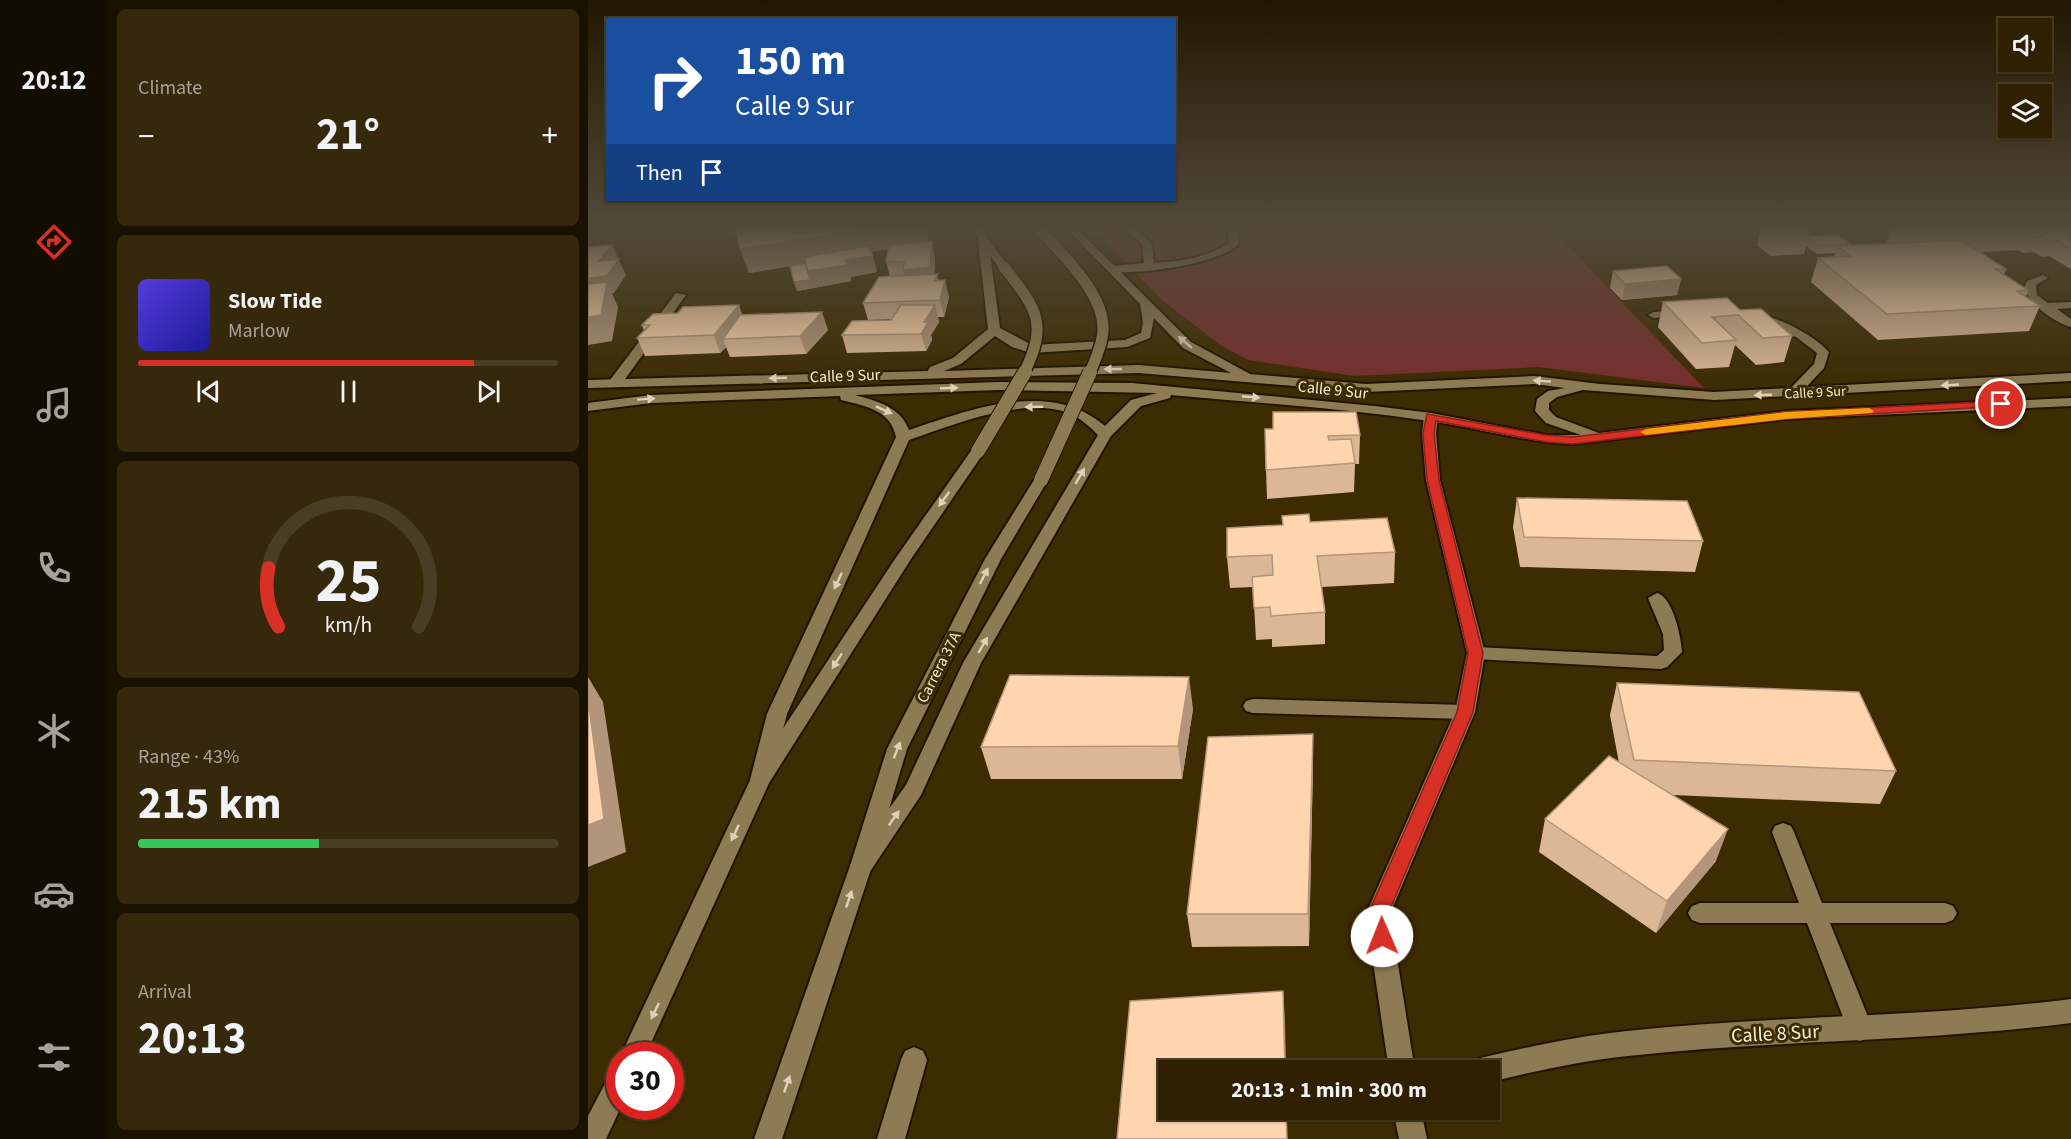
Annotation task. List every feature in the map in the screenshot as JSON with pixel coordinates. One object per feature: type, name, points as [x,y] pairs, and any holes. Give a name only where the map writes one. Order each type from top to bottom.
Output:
[{"type":"main road","points":[[988,279],[994,330]]},
{"type":"main road","points":[[638,1042],[760,780],[903,559],[978,451],[1031,361],[1039,334],[1035,316],[1022,290],[1014,279]]},
{"type":"main road","name":"Carrera 37A","points":[[768,1139],[861,866],[897,749],[993,560],[1041,480],[1084,389],[1103,337],[1100,307],[1093,293],[1082,279]]},
{"type":"main road","points":[[1121,279],[1187,345],[1214,361],[1255,379]]},
{"type":"main road","points":[[2040,279],[2031,283],[2029,288],[2032,296],[2071,324]]},
{"type":"main road","points":[[615,383],[666,322],[680,295]]},
{"type":"main road","points":[[994,330],[1017,344],[1032,349],[1127,344],[1146,335],[1149,323],[1144,303]]},
{"type":"main road","points":[[2045,307],[2071,305]]},
{"type":"main road","points":[[1654,315],[1694,313]]},
{"type":"main road","points":[[1752,318],[1800,334],[1823,352],[1820,365],[1792,393]]},
{"type":"main road","points":[[916,375],[957,361],[994,330]]},
{"type":"main road","name":"Calle 9 Sur","points":[[588,384],[1139,369],[1366,388],[1534,380],[1600,388],[1713,396],[2071,378]]},
{"type":"main road","name":"Calle 9 Sur","points":[[588,407],[651,399],[1070,385],[1192,392],[1431,417],[1546,438],[1573,440],[1786,415],[2071,402]]},
{"type":"main road","points":[[1600,388],[1553,394],[1542,402],[1542,411],[1551,420],[1564,426],[1603,438]]},
{"type":"main road","points":[[760,780],[777,714],[903,437],[903,426],[892,413],[862,401],[828,392]]},
{"type":"main road","points":[[861,866],[914,789],[972,663],[1113,422],[1143,399],[1192,392]]},
{"type":"main road","points":[[903,437],[962,418],[1005,408],[1038,406],[1066,408],[1087,417],[1105,434]]},
{"type":"main road","points":[[1400,1060],[1378,914],[1465,712],[1476,653],[1433,480],[1429,433],[1431,417]]},
{"type":"main road","points":[[1476,653],[1661,663],[1673,652],[1672,634],[1657,598]]},
{"type":"main road","points":[[1253,706],[1465,712]]},
{"type":"main road","points":[[1784,832],[1860,1029]]},
{"type":"main road","points":[[1700,913],[1945,913]]},
{"type":"main road","name":"Calle 8 Sur","points":[[1500,1067],[1600,1047],[1736,1035],[2021,1019],[2071,1011]]},
{"type":"main road","points":[[891,1139],[914,1060]]},
{"type":"main road","points":[[591,1139],[606,1110]]},
{"type":"main road","points":[[1409,1120],[1413,1139]]},
{"type":"shaded area","points":[[1142,279],[1600,279],[1704,388],[1539,367],[1354,376],[1248,360],[1220,345],[1161,299]]},
{"type":"building","points":[[793,279],[810,280],[794,282]]},
{"type":"building","points":[[878,279],[945,280],[940,300],[863,303]]},
{"type":"building","points":[[1621,279],[1679,279],[1625,284]]},
{"type":"building","points":[[1844,279],[2011,279],[2028,290],[2017,291],[2040,306],[1887,314]]},
{"type":"building","points":[[607,282],[601,315],[588,317],[588,284]]},
{"type":"building","points":[[1727,298],[1740,310],[1761,309],[1792,336],[1763,338],[1738,315],[1712,317],[1736,340],[1702,343],[1663,302]]},
{"type":"building","points":[[739,305],[714,335],[637,338],[650,325],[642,325],[653,314],[678,313],[683,307]]},
{"type":"building","points":[[901,305],[935,305],[924,322],[928,322],[921,334],[842,335],[852,321],[891,320]]},
{"type":"building","points":[[822,312],[800,336],[723,339],[740,315]]},
{"type":"building","points":[[1273,412],[1356,412],[1360,435],[1328,436],[1329,440],[1351,439],[1355,463],[1266,470],[1265,429],[1273,429]]},
{"type":"building","points":[[1517,498],[1687,501],[1703,541],[1524,537]]},
{"type":"building","points":[[1309,514],[1310,522],[1387,518],[1395,552],[1317,556],[1325,612],[1271,616],[1270,607],[1254,608],[1252,577],[1273,575],[1272,555],[1227,557],[1227,528],[1283,525],[1282,516]]},
{"type":"building","points":[[1010,675],[1189,677],[1178,746],[981,747]]},
{"type":"building","points":[[1617,683],[1859,692],[1896,771],[1634,760]]},
{"type":"building","points":[[588,699],[604,819],[588,825]]},
{"type":"building","points":[[1313,734],[1308,914],[1187,914],[1208,737]]},
{"type":"building","points":[[1609,756],[1728,829],[1667,901],[1545,819]]},
{"type":"building","points":[[1283,991],[1285,1060],[1158,1060],[1158,1120],[1286,1120],[1287,1139],[1117,1139],[1130,1001]]},
{"type":"slow traffic","points":[[1646,432],[1786,415],[1869,411]]},
{"type":"route","points":[[1382,936],[1378,914],[1465,712],[1476,653],[1433,480],[1429,433],[1431,417],[1546,438],[1573,440],[1786,415],[2001,404]]}]
